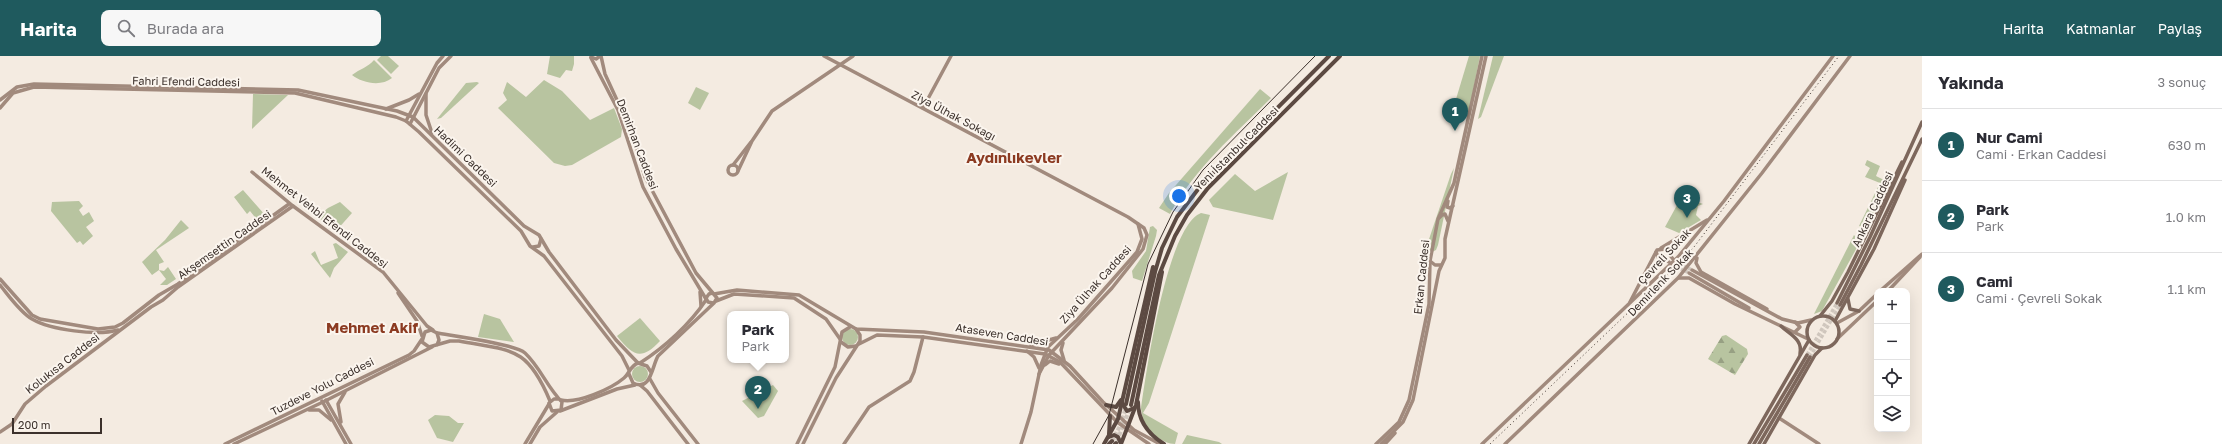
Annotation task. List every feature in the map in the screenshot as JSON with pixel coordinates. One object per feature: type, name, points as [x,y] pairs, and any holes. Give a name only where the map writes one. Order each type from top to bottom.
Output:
[{"type":"highway","name":"Yeni İstanbul Caddesi","points":[[1131,405],[1158,258],[1173,225],[1199,187],[1329,56]]},
{"type":"highway","name":"Yeni İstanbul Caddesi","points":[[1131,405],[1162,269],[1179,229],[1204,192],[1340,56]]},
{"type":"highway","points":[[1115,443],[1117,422],[1122,398],[1148,285],[1158,258]]},
{"type":"highway","points":[[1162,269],[1161,284],[1139,389],[1138,410],[1141,420],[1151,434],[1164,444]]},
{"type":"highway","points":[[1104,444],[1115,443],[1127,431],[1130,425],[1131,405],[1139,389]]},
{"type":"highway","points":[[1122,398],[1123,406],[1127,411],[1132,410],[1131,405]]},
{"type":"highway","points":[[1106,405],[1116,407],[1122,398]]},
{"type":"highway","points":[[1110,416],[1115,443]]},
{"type":"main road","points":[[410,124],[411,116],[420,94],[437,62],[442,56]]},
{"type":"main road","points":[[406,121],[411,116],[439,68],[451,56]]},
{"type":"main road","points":[[590,57],[596,59],[601,56]]},
{"type":"main road","name":"Demirhan Caddesi","points":[[601,56],[605,74],[633,135],[645,177],[696,273],[713,294]]},
{"type":"main road","name":"Ziya Ülhak Sokağı","points":[[824,56],[1128,217],[1138,224]]},
{"type":"main road","points":[[752,141],[738,171],[734,175],[729,173],[729,168],[752,141],[772,111],[853,56]]},
{"type":"main road","points":[[923,108],[951,56]]},
{"type":"main road","name":"Erkan Caddesi","points":[[1376,444],[1399,422],[1409,400],[1429,304],[1430,261],[1438,219],[1454,183],[1482,56]]},
{"type":"main road","name":"Erkan Caddesi","points":[[1381,444],[1400,425],[1409,411],[1414,396],[1441,265],[1445,258],[1445,239],[1486,56]]},
{"type":"main road","name":"Çevreli Sokak","points":[[1482,444],[1678,257],[1714,215],[1833,56]]},
{"type":"main road","name":"Demirlenk Sokak","points":[[1505,444],[1678,278],[1697,257],[1850,56]]},
{"type":"main road","name":"Demirhan Caddesi","points":[[590,57],[618,110],[643,187],[706,299]]},
{"type":"main road","name":"Fahri Efendi Caddesi","points":[[0,100],[18,87],[34,84],[148,86],[298,90],[376,110]]},
{"type":"main road","name":"Fahri Efendi Caddesi","points":[[0,108],[7,98],[18,91],[42,87],[295,93],[376,110]]},
{"type":"main road","points":[[427,90],[426,115],[433,136]]},
{"type":"main road","points":[[385,109],[420,94]]},
{"type":"main road","name":"Hadimi Caddesi","points":[[376,110],[385,109],[411,116],[524,226],[535,233]]},
{"type":"main road","name":"Hadimi Caddesi","points":[[376,110],[406,121],[410,124],[516,226],[528,242]]},
{"type":"main road","name":"Ankara Caddesi","points":[[1922,122],[1839,304],[1862,266],[1922,139]]},
{"type":"main road","points":[[1749,444],[1808,339],[1807,329],[1811,320],[1820,316],[1827,309],[1838,290],[1898,167],[1907,155]]},
{"type":"main road","points":[[733,165],[737,166],[738,171]]},
{"type":"main road","name":"Mehmet Vehbi Efendi Caddesi","points":[[252,172],[291,205],[383,272],[433,330]]},
{"type":"main road","points":[[1836,322],[1883,229],[1903,184],[1906,173]]},
{"type":"main road","points":[[1453,206],[1449,208],[1446,206],[1454,183]]},
{"type":"main road","name":"Akşemsettin Caddesi","points":[[122,326],[164,292],[184,280],[291,205]]},
{"type":"main road","name":"Akşemsettin Caddesi","points":[[122,326],[167,297],[291,205]]},
{"type":"main road","points":[[1438,219],[1443,214],[1448,216],[1445,239]]},
{"type":"main road","points":[[1661,248],[1696,228],[1714,215]]},
{"type":"main road","name":"Ziya Ülhak Caddesi","points":[[1138,224],[1142,239],[1139,252],[1065,340],[1053,351],[1047,354],[1047,349],[1056,339],[1139,252]]},
{"type":"main road","points":[[651,372],[647,366],[639,363],[614,336],[535,233],[529,236],[528,242],[544,256],[622,356],[631,381],[647,391],[688,444]]},
{"type":"main road","points":[[532,247],[539,246],[541,240]]},
{"type":"main road","name":"Demirlenk Sokak","points":[[1661,248],[1666,250],[1671,261],[1658,257],[1656,251],[1661,248]]},
{"type":"main road","points":[[1626,308],[1656,251]]},
{"type":"main road","points":[[1883,288],[1922,254],[1891,288]]},
{"type":"main road","points":[[1697,257],[1696,263],[1701,272],[1757,302],[1774,315]]},
{"type":"main road","points":[[1430,261],[1435,265],[1441,265]]},
{"type":"main road","name":"Demirlenk Sokak","points":[[1759,314],[1690,272],[1774,315],[1796,322],[1811,320]]},
{"type":"main road","points":[[1678,278],[1689,278],[1735,304],[1795,332],[1808,339],[1815,346],[1822,348],[1830,346],[1874,304]]},
{"type":"main road","points":[[0,279],[32,314],[40,319],[98,329],[122,326]]},
{"type":"main road","points":[[0,285],[32,319],[50,325],[98,333],[122,326]]},
{"type":"main road","points":[[394,285],[416,321],[426,346],[432,347],[459,341],[516,352],[528,362],[547,391],[550,402],[550,410],[558,412],[627,385],[646,383],[650,379]]},
{"type":"main road","points":[[700,289],[700,308]]},
{"type":"main road","points":[[525,444],[550,402],[560,400],[579,400],[615,385],[639,363],[666,343],[700,308],[707,295],[737,290],[799,295],[850,327],[856,329],[860,335],[858,345],[836,378],[803,444]]},
{"type":"main road","points":[[698,444],[658,393],[650,379],[651,372],[658,356],[714,302],[716,296],[713,294]]},
{"type":"main road","points":[[706,299],[709,303],[734,294],[794,298],[826,319],[848,348],[858,345]]},
{"type":"main road","points":[[1836,322],[1848,318],[1859,311],[1874,297]]},
{"type":"main road","points":[[1848,298],[1850,309],[1859,311]]},
{"type":"main road","points":[[1820,316],[1829,317],[1836,322],[1839,330],[1837,339]]},
{"type":"main road","points":[[1848,318],[1845,324],[1851,325]]},
{"type":"main road","points":[[1795,332],[1800,327],[1796,322]]},
{"type":"main road","name":"Kolukısa Caddesi","points":[[0,432],[12,424],[24,404],[122,326]]},
{"type":"main road","points":[[1781,326],[1800,343],[1801,348],[1798,359]]},
{"type":"main road","points":[[797,444],[834,367],[844,330],[850,327]]},
{"type":"main road","name":"Ataseven Caddesi","points":[[856,329],[924,332],[1053,351],[1106,405],[1143,436],[1160,444]]},
{"type":"main road","points":[[422,337],[426,331],[433,330],[437,333],[518,348],[532,361],[550,390],[560,400],[563,406],[540,427],[530,444]]},
{"type":"main road","points":[[437,333],[439,340],[437,345]]},
{"type":"main road","name":"Ataseven Caddesi","points":[[858,345],[877,335],[923,337],[1047,354],[1064,367],[1110,416],[1127,431],[1149,444]]},
{"type":"main road","points":[[1026,346],[1041,344],[1060,336]]},
{"type":"main road","name":"Tuzdeve Yolu Caddesi","points":[[225,444],[323,397],[387,363],[409,355],[422,337]]},
{"type":"main road","points":[[844,444],[869,407],[910,381],[914,372],[923,337]]},
{"type":"main road","points":[[1056,339],[1057,343],[1061,343]]},
{"type":"main road","points":[[1064,361],[1061,350],[1065,340]]},
{"type":"main road","name":"Tuzdeve Yolu Caddesi","points":[[234,444],[348,390],[432,347]]},
{"type":"main road","points":[[1764,444],[1815,355],[1822,348]]},
{"type":"main road","points":[[1024,350],[1034,357],[1040,369]]},
{"type":"main road","points":[[1039,374],[1044,366],[1047,354]]},
{"type":"main road","points":[[1021,444],[1040,369],[1047,354]]},
{"type":"main road","points":[[1754,444],[1808,356],[1759,444]]},
{"type":"main road","points":[[1044,366],[1050,361],[1064,367]]},
{"type":"main road","points":[[346,444],[340,427],[338,404],[348,390]]},
{"type":"main road","points":[[323,397],[351,444]]},
{"type":"main road","points":[[304,411],[319,410],[340,427]]},
{"type":"main road","points":[[1779,418],[1819,444]]},
{"type":"main road","points":[[1385,444],[1400,425]]},
{"type":"green space","points":[[381,56],[388,56],[399,66],[391,74],[377,60]]},
{"type":"green space","points":[[550,56],[574,56],[572,71],[566,70],[560,78],[547,74]]},
{"type":"green space","points":[[1469,56],[1480,56],[1469,111],[1462,115],[1455,113],[1453,109]]},
{"type":"green space","points":[[1493,56],[1504,56],[1481,117],[1478,119]]},
{"type":"green space","points":[[374,60],[392,78],[388,81],[372,83],[356,78],[352,75],[369,64]]},
{"type":"green space","points":[[544,80],[562,91],[590,120],[614,108],[622,129],[621,137],[572,165],[565,166],[554,163],[498,108],[507,100],[503,93],[507,82],[526,97]]},
{"type":"green space","points":[[466,83],[479,83],[441,118],[437,119]]},
{"type":"green space","points":[[696,87],[709,93],[700,110],[688,103]]},
{"type":"green space","points":[[1260,89],[1271,98],[1203,167],[1191,182],[1170,214],[1159,208],[1169,193]]},
{"type":"green space","points":[[253,94],[288,95],[252,129]]},
{"type":"green space","points":[[1867,160],[1880,166],[1876,176],[1888,182],[1868,224],[1863,227],[1859,226],[1880,183],[1865,177],[1870,168],[1865,165]]},
{"type":"green space","points":[[1454,168],[1438,245],[1436,250],[1430,253],[1425,251]]},
{"type":"green space","points":[[1288,172],[1273,220],[1213,207],[1209,200],[1235,174],[1255,191]]},
{"type":"green space","points":[[243,190],[266,216],[258,221],[250,211],[247,214],[234,197]]},
{"type":"green space","points":[[1682,196],[1703,204],[1698,206],[1696,215],[1701,220],[1679,233],[1665,227]]},
{"type":"green space","points":[[79,201],[83,206],[79,210],[83,216],[89,212],[94,221],[86,227],[93,236],[83,245],[80,241],[77,243],[51,211],[52,202]]},
{"type":"green space","points":[[340,202],[352,213],[336,231],[317,217],[328,208]]},
{"type":"green space","points":[[1201,213],[1210,215],[1149,403],[1143,413],[1178,433],[1175,444],[1165,442],[1151,432],[1145,424],[1141,409],[1153,335],[1168,271],[1178,244],[1189,224]]},
{"type":"green space","points":[[181,220],[189,228],[156,250],[164,262],[159,264],[159,270],[152,275],[142,262],[165,240]]},
{"type":"green space","points":[[1153,226],[1157,230],[1156,236],[1142,281],[1133,278],[1132,271],[1146,251],[1150,227]]},
{"type":"green space","points":[[1854,235],[1860,242],[1822,311],[1814,314]]},
{"type":"green space","points":[[336,243],[348,252],[334,268],[330,278],[311,254],[315,251],[321,265],[338,258],[333,244]]},
{"type":"green space","points":[[168,267],[176,279],[167,285],[160,285],[166,279],[159,270],[164,271]]},
{"type":"green space","points":[[484,314],[500,319],[514,342],[478,337]]},
{"type":"green space","points":[[640,318],[660,341],[648,351],[637,354],[628,348],[617,336]]},
{"type":"green space","points":[[850,329],[856,331],[858,337],[856,343],[850,345],[844,343],[842,337],[844,331]]},
{"type":"green space","points":[[1726,335],[1747,349],[1748,354],[1735,375],[1708,359],[1722,336]]},
{"type":"green space","points":[[637,366],[643,366],[648,371],[646,380],[643,382],[637,382],[632,377],[632,371]]},
{"type":"green space","points":[[773,385],[778,391],[764,416],[758,418],[742,401]]},
{"type":"green space","points":[[435,415],[449,416],[458,423],[464,423],[453,442],[437,438],[428,420]]},
{"type":"green space","points":[[1187,435],[1219,442],[1222,444],[1182,444]]},
{"type":"tunnel","points":[[1673,260],[1692,270]]},
{"type":"tunnel","points":[[1670,263],[1689,273]]},
{"type":"tunnel","points":[[1807,355],[1837,303]]},
{"type":"tunnel","points":[[1810,357],[1840,305]]},
{"type":"tunnel","points":[[1112,441],[1121,424],[1126,407]]},
{"type":"tunnel","points":[[1117,441],[1130,408]]},
{"type":"tram line","points":[[1093,444],[1109,415],[1148,264],[1173,212],[1203,170],[1315,56]]},
{"type":"railway","points":[[1490,444],[1653,289],[1694,247],[1839,56]]},
{"type":"place","name":"Nur Cami","points":[[1455,131]]},
{"type":"place","name":"Cami","points":[[1687,218]]},
{"type":"place","name":"Park","points":[[758,409]]},
{"type":"district","name":"Aydınlıkevler","points":[[1014,157]]},
{"type":"district","name":"Mehmet Akif","points":[[372,327]]}]
